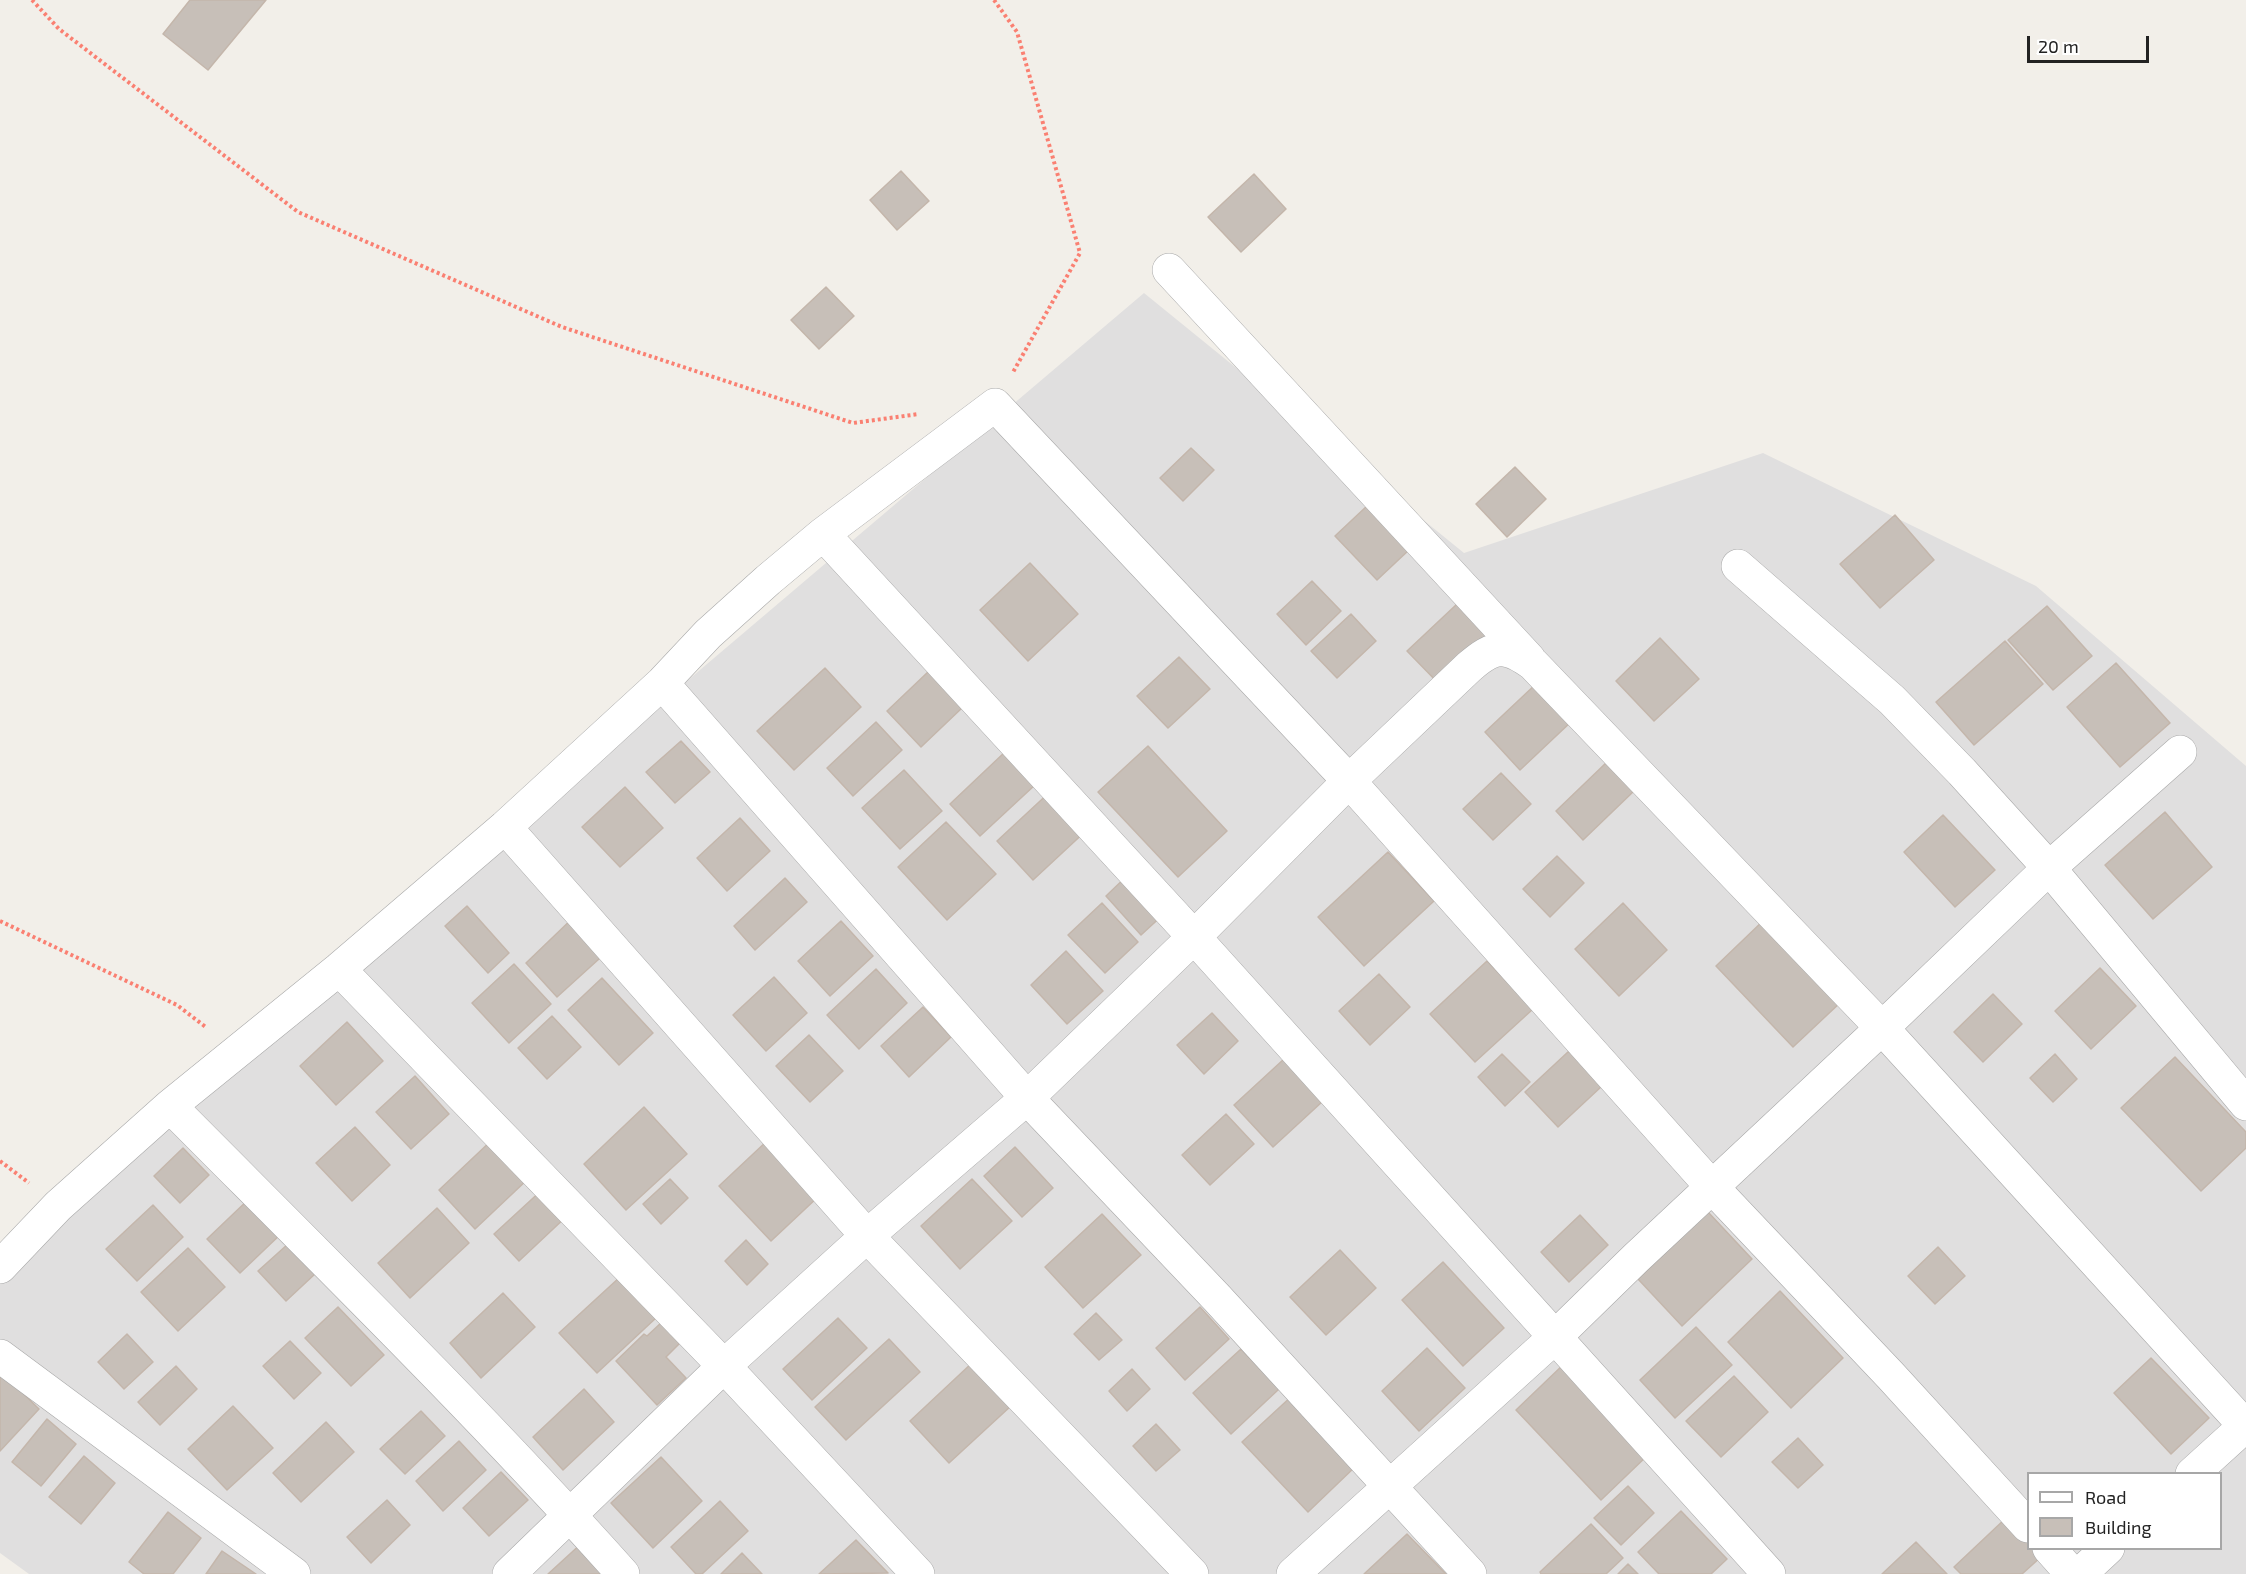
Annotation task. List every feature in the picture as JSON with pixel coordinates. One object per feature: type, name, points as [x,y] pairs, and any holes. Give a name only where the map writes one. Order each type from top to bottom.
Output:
[{"type":"street","points":[[1169,270],[1533,664],[1882,1028],[2246,1426],[2193,1472]]},
{"type":"street","points":[[0,1267],[58,1206],[170,1106],[339,969],[505,827],[662,683],[708,634],[824,534],[995,405],[1349,781],[1712,1187],[1891,1376],[2027,1525]]},
{"type":"street","points":[[824,534],[1194,937],[1769,1574]]},
{"type":"street","points":[[1738,566],[1892,700],[1962,772],[2049,868],[2246,1104]]},
{"type":"street","points":[[509,1574],[724,1366],[867,1236],[1027,1098],[1194,937],[1349,781],[1484,654],[1496,648],[1517,652],[1533,664]]},
{"type":"street","points":[[662,683],[1027,1098],[1392,1486],[1470,1574]]},
{"type":"street","points":[[1293,1574],[1556,1337],[2049,868],[2180,752]]},
{"type":"street","points":[[505,827],[867,1236],[1192,1574]]},
{"type":"street","points":[[339,969],[724,1366],[918,1574]]},
{"type":"street","points":[[170,1106],[569,1514],[623,1574]]},
{"type":"street","points":[[0,1356],[294,1574]]},
{"type":"street","points":[[2051,1550],[2072,1574]]},
{"type":"street","points":[[2080,1574],[2106,1550]]},
{"type":"path","points":[[32,0],[58,29],[298,212],[562,327],[853,423],[924,414]]},
{"type":"path","points":[[994,0],[1017,32],[1080,253],[995,405]]},
{"type":"path","points":[[0,921],[177,1005],[237,1051]]},
{"type":"shaded area","points":[[1144,293],[1464,553],[1763,453],[2036,586],[2246,766],[2246,1574],[29,1574],[0,1553],[0,1280],[58,1215]]},
{"type":"building","points":[[190,0],[266,0],[208,70],[163,34]]},
{"type":"building","points":[[901,171],[929,201],[897,230],[870,200]]},
{"type":"building","points":[[1254,174],[1286,209],[1241,252],[1208,217]]},
{"type":"building","points":[[826,287],[854,316],[819,349],[791,320]]},
{"type":"building","points":[[1191,448],[1214,470],[1183,501],[1160,478]]},
{"type":"building","points":[[1515,467],[1546,499],[1507,537],[1476,504]]},
{"type":"building","points":[[1368,505],[1410,549],[1377,580],[1335,536]]},
{"type":"building","points":[[1895,515],[1934,560],[1880,608],[1840,564]]},
{"type":"building","points":[[1030,563],[1078,614],[1028,661],[980,610]]},
{"type":"building","points":[[1312,581],[1341,611],[1306,645],[1277,614]]},
{"type":"building","points":[[1457,604],[1492,641],[1443,688],[1407,651]]},
{"type":"building","points":[[2047,606],[2092,656],[2053,690],[2008,640]]},
{"type":"building","points":[[1351,614],[1376,641],[1337,678],[1311,651]]},
{"type":"building","points":[[1660,638],[1699,679],[1654,721],[1616,681]]},
{"type":"building","points":[[2005,641],[2043,684],[1974,745],[1936,702]]},
{"type":"building","points":[[1179,657],[1210,689],[1168,728],[1137,696]]},
{"type":"building","points":[[2116,663],[2170,723],[2120,767],[2067,707]]},
{"type":"building","points":[[825,668],[861,707],[794,770],[757,731]]},
{"type":"building","points":[[929,671],[963,707],[921,747],[887,711]]},
{"type":"building","points":[[1537,683],[1573,720],[1520,770],[1485,732]]},
{"type":"building","points":[[876,722],[902,750],[853,796],[827,768]]},
{"type":"building","points":[[681,741],[710,772],[675,803],[646,772]]},
{"type":"building","points":[[1148,746],[1227,831],[1178,877],[1098,792]]},
{"type":"building","points":[[1006,751],[1036,784],[980,836],[950,804]]},
{"type":"building","points":[[1608,761],[1635,790],[1583,840],[1556,811]]},
{"type":"building","points":[[904,770],[942,811],[900,849],[862,808]]},
{"type":"building","points":[[1501,773],[1531,804],[1493,840],[1463,809]]},
{"type":"building","points":[[625,787],[663,828],[620,867],[582,827]]},
{"type":"building","points":[[1053,789],[1089,828],[1033,880],[997,841]]},
{"type":"building","points":[[2165,812],[2212,867],[2153,919],[2105,865]]},
{"type":"building","points":[[1943,815],[1995,870],[1955,907],[1904,852]]},
{"type":"building","points":[[740,818],[770,851],[727,891],[697,858]]},
{"type":"building","points":[[946,822],[996,874],[947,920],[898,867]]},
{"type":"building","points":[[1388,852],[1434,901],[1364,966],[1318,917]]},
{"type":"building","points":[[1557,856],[1584,883],[1550,917],[1523,889]]},
{"type":"building","points":[[1130,873],[1166,912],[1141,935],[1106,896]]},
{"type":"building","points":[[785,878],[807,902],[755,950],[734,926]]},
{"type":"building","points":[[1102,903],[1138,942],[1105,973],[1068,935]]},
{"type":"building","points":[[1623,903],[1667,950],[1619,996],[1575,949]]},
{"type":"building","points":[[467,906],[509,953],[488,973],[445,926]]},
{"type":"building","points":[[577,914],[610,949],[557,997],[526,963]]},
{"type":"building","points":[[1765,919],[1842,1001],[1793,1047],[1716,966]]},
{"type":"building","points":[[841,921],[873,956],[830,996],[798,961]]},
{"type":"building","points":[[1066,951],[1103,991],[1067,1024],[1031,985]]},
{"type":"building","points":[[1487,961],[1533,1009],[1475,1062],[1430,1014]]},
{"type":"building","points":[[514,964],[551,1004],[509,1043],[472,1003]]},
{"type":"building","points":[[2100,968],[2136,1006],[2091,1049],[2055,1011]]},
{"type":"building","points":[[876,969],[907,1003],[859,1049],[827,1015]]},
{"type":"building","points":[[1379,974],[1410,1007],[1370,1045],[1339,1011]]},
{"type":"building","points":[[774,977],[807,1013],[766,1051],[733,1015]]},
{"type":"building","points":[[602,978],[653,1033],[619,1065],[568,1010]]},
{"type":"building","points":[[1993,994],[2022,1024],[1983,1062],[1954,1032]]},
{"type":"building","points":[[923,1007],[951,1037],[909,1077],[881,1046]]},
{"type":"building","points":[[1212,1013],[1238,1041],[1204,1074],[1177,1045]]},
{"type":"building","points":[[552,1016],[581,1047],[547,1079],[518,1048]]},
{"type":"building","points":[[347,1022],[383,1061],[336,1105],[300,1066]]},
{"type":"building","points":[[809,1035],[843,1071],[810,1102],[776,1066]]},
{"type":"building","points":[[1569,1051],[1602,1086],[1558,1127],[1525,1092]]},
{"type":"building","points":[[1502,1054],[1530,1082],[1505,1106],[1478,1077]]},
{"type":"building","points":[[2055,1054],[2077,1079],[2053,1102],[2030,1078]]},
{"type":"building","points":[[2175,1057],[2246,1132],[2246,1148],[2201,1191],[2121,1108]]},
{"type":"building","points":[[1284,1059],[1323,1101],[1273,1147],[1234,1105]]},
{"type":"building","points":[[415,1076],[449,1114],[411,1149],[376,1112]]},
{"type":"building","points":[[644,1107],[687,1154],[626,1210],[584,1164]]},
{"type":"building","points":[[1226,1114],[1254,1144],[1210,1185],[1182,1155]]},
{"type":"building","points":[[355,1127],[390,1165],[352,1201],[316,1163]]},
{"type":"building","points":[[493,1139],[529,1178],[475,1229],[439,1190]]},
{"type":"building","points":[[768,1140],[819,1196],[771,1241],[719,1186]]},
{"type":"building","points":[[1015,1147],[1053,1188],[1022,1217],[984,1176]]},
{"type":"building","points":[[183,1148],[209,1175],[180,1203],[154,1176]]},
{"type":"building","points":[[670,1179],[688,1198],[661,1224],[643,1204]]},
{"type":"building","points":[[972,1179],[1012,1221],[960,1269],[921,1226]]},
{"type":"building","points":[[544,1188],[568,1215],[519,1261],[494,1234]]},
{"type":"building","points":[[251,1197],[284,1231],[240,1273],[207,1239]]},
{"type":"building","points":[[153,1205],[183,1237],[137,1281],[106,1249]]},
{"type":"building","points":[[437,1208],[469,1243],[410,1298],[378,1263]]},
{"type":"building","points":[[1708,1212],[1752,1259],[1682,1326],[1638,1279]]},
{"type":"building","points":[[1102,1214],[1141,1255],[1083,1308],[1045,1267]]},
{"type":"building","points":[[1580,1215],[1608,1245],[1569,1282],[1541,1252]]},
{"type":"building","points":[[746,1240],[768,1264],[747,1285],[725,1261]]},
{"type":"building","points":[[288,1244],[316,1273],[286,1301],[258,1271]]},
{"type":"building","points":[[1938,1247],[1965,1276],[1935,1304],[1908,1276]]},
{"type":"building","points":[[188,1248],[225,1287],[178,1331],[141,1292]]},
{"type":"building","points":[[1340,1250],[1376,1288],[1326,1335],[1290,1297]]},
{"type":"building","points":[[1443,1262],[1504,1328],[1463,1366],[1402,1300]]},
{"type":"building","points":[[620,1277],[657,1317],[597,1373],[559,1333]]},
{"type":"building","points":[[1780,1291],[1843,1358],[1791,1408],[1728,1342]]},
{"type":"building","points":[[503,1293],[535,1327],[481,1378],[450,1343]]},
{"type":"building","points":[[338,1307],[384,1355],[351,1386],[305,1338]]},
{"type":"building","points":[[1200,1307],[1229,1339],[1185,1380],[1156,1348]]},
{"type":"building","points":[[1096,1313],[1122,1340],[1099,1360],[1074,1334]]},
{"type":"building","points":[[838,1318],[867,1348],[812,1400],[783,1369]]},
{"type":"building","points":[[662,1322],[681,1342],[666,1357],[686,1378],[657,1405],[616,1361],[644,1334],[647,1336]]},
{"type":"building","points":[[1696,1327],[1732,1365],[1675,1418],[1640,1380]]},
{"type":"building","points":[[127,1334],[153,1362],[124,1389],[98,1362]]},
{"type":"building","points":[[889,1339],[920,1372],[846,1440],[815,1407]]},
{"type":"building","points":[[290,1341],[321,1373],[294,1399],[263,1366]]},
{"type":"building","points":[[1427,1348],[1465,1388],[1419,1431],[1382,1391]]},
{"type":"building","points":[[1241,1349],[1279,1389],[1231,1434],[1193,1393]]},
{"type":"building","points":[[2151,1358],[2209,1418],[2171,1454],[2114,1393]]},
{"type":"building","points":[[973,1362],[1012,1405],[949,1463],[910,1421]]},
{"type":"building","points":[[1565,1363],[1650,1453],[1601,1500],[1516,1410]]},
{"type":"building","points":[[176,1366],[197,1389],[160,1425],[138,1402]]},
{"type":"building","points":[[1132,1369],[1150,1389],[1127,1411],[1109,1391]]},
{"type":"building","points":[[0,1373],[39,1409],[0,1451]]},
{"type":"building","points":[[1734,1376],[1768,1412],[1721,1457],[1686,1421]]},
{"type":"building","points":[[584,1389],[614,1422],[563,1470],[533,1437]]},
{"type":"building","points":[[1293,1395],[1358,1464],[1308,1512],[1242,1442]]},
{"type":"building","points":[[233,1406],[273,1448],[227,1490],[188,1449]]},
{"type":"building","points":[[421,1411],[445,1436],[405,1474],[380,1449]]},
{"type":"building","points":[[47,1419],[76,1444],[41,1486],[12,1462]]},
{"type":"building","points":[[326,1422],[354,1452],[301,1502],[273,1473]]},
{"type":"building","points":[[1156,1424],[1180,1450],[1156,1471],[1133,1446]]},
{"type":"building","points":[[1798,1438],[1823,1465],[1798,1488],[1772,1462]]},
{"type":"building","points":[[459,1441],[486,1470],[443,1511],[416,1481]]},
{"type":"building","points":[[84,1456],[115,1483],[81,1524],[49,1497]]},
{"type":"building","points":[[661,1457],[702,1501],[653,1548],[611,1503]]},
{"type":"building","points":[[501,1472],[528,1500],[489,1536],[463,1508]]},
{"type":"building","points":[[1628,1486],[1654,1513],[1621,1545],[1594,1518]]},
{"type":"building","points":[[387,1500],[410,1525],[371,1563],[347,1537]]},
{"type":"building","points":[[720,1501],[748,1531],[702,1574],[696,1574],[671,1547]]},
{"type":"building","points":[[1681,1511],[1727,1559],[1711,1574],[1659,1574],[1638,1552]]},
{"type":"building","points":[[168,1512],[201,1538],[173,1574],[144,1574],[129,1562]]},
{"type":"building","points":[[2006,1518],[2027,1541],[2027,1550],[2036,1550],[2042,1556],[2022,1574],[1961,1574],[1954,1567]]},
{"type":"building","points":[[1591,1524],[1623,1558],[1606,1574],[1541,1574],[1540,1572]]},
{"type":"building","points":[[1407,1534],[1446,1574],[1364,1574]]},
{"type":"building","points":[[856,1540],[888,1573],[819,1574]]},
{"type":"building","points":[[583,1542],[612,1574],[548,1574]]},
{"type":"building","points":[[1916,1542],[1947,1574],[1882,1574]]},
{"type":"building","points":[[222,1551],[256,1574],[206,1574]]},
{"type":"building","points":[[742,1553],[762,1574],[721,1574]]},
{"type":"building","points":[[1628,1564],[1638,1574],[1618,1574]]}]
